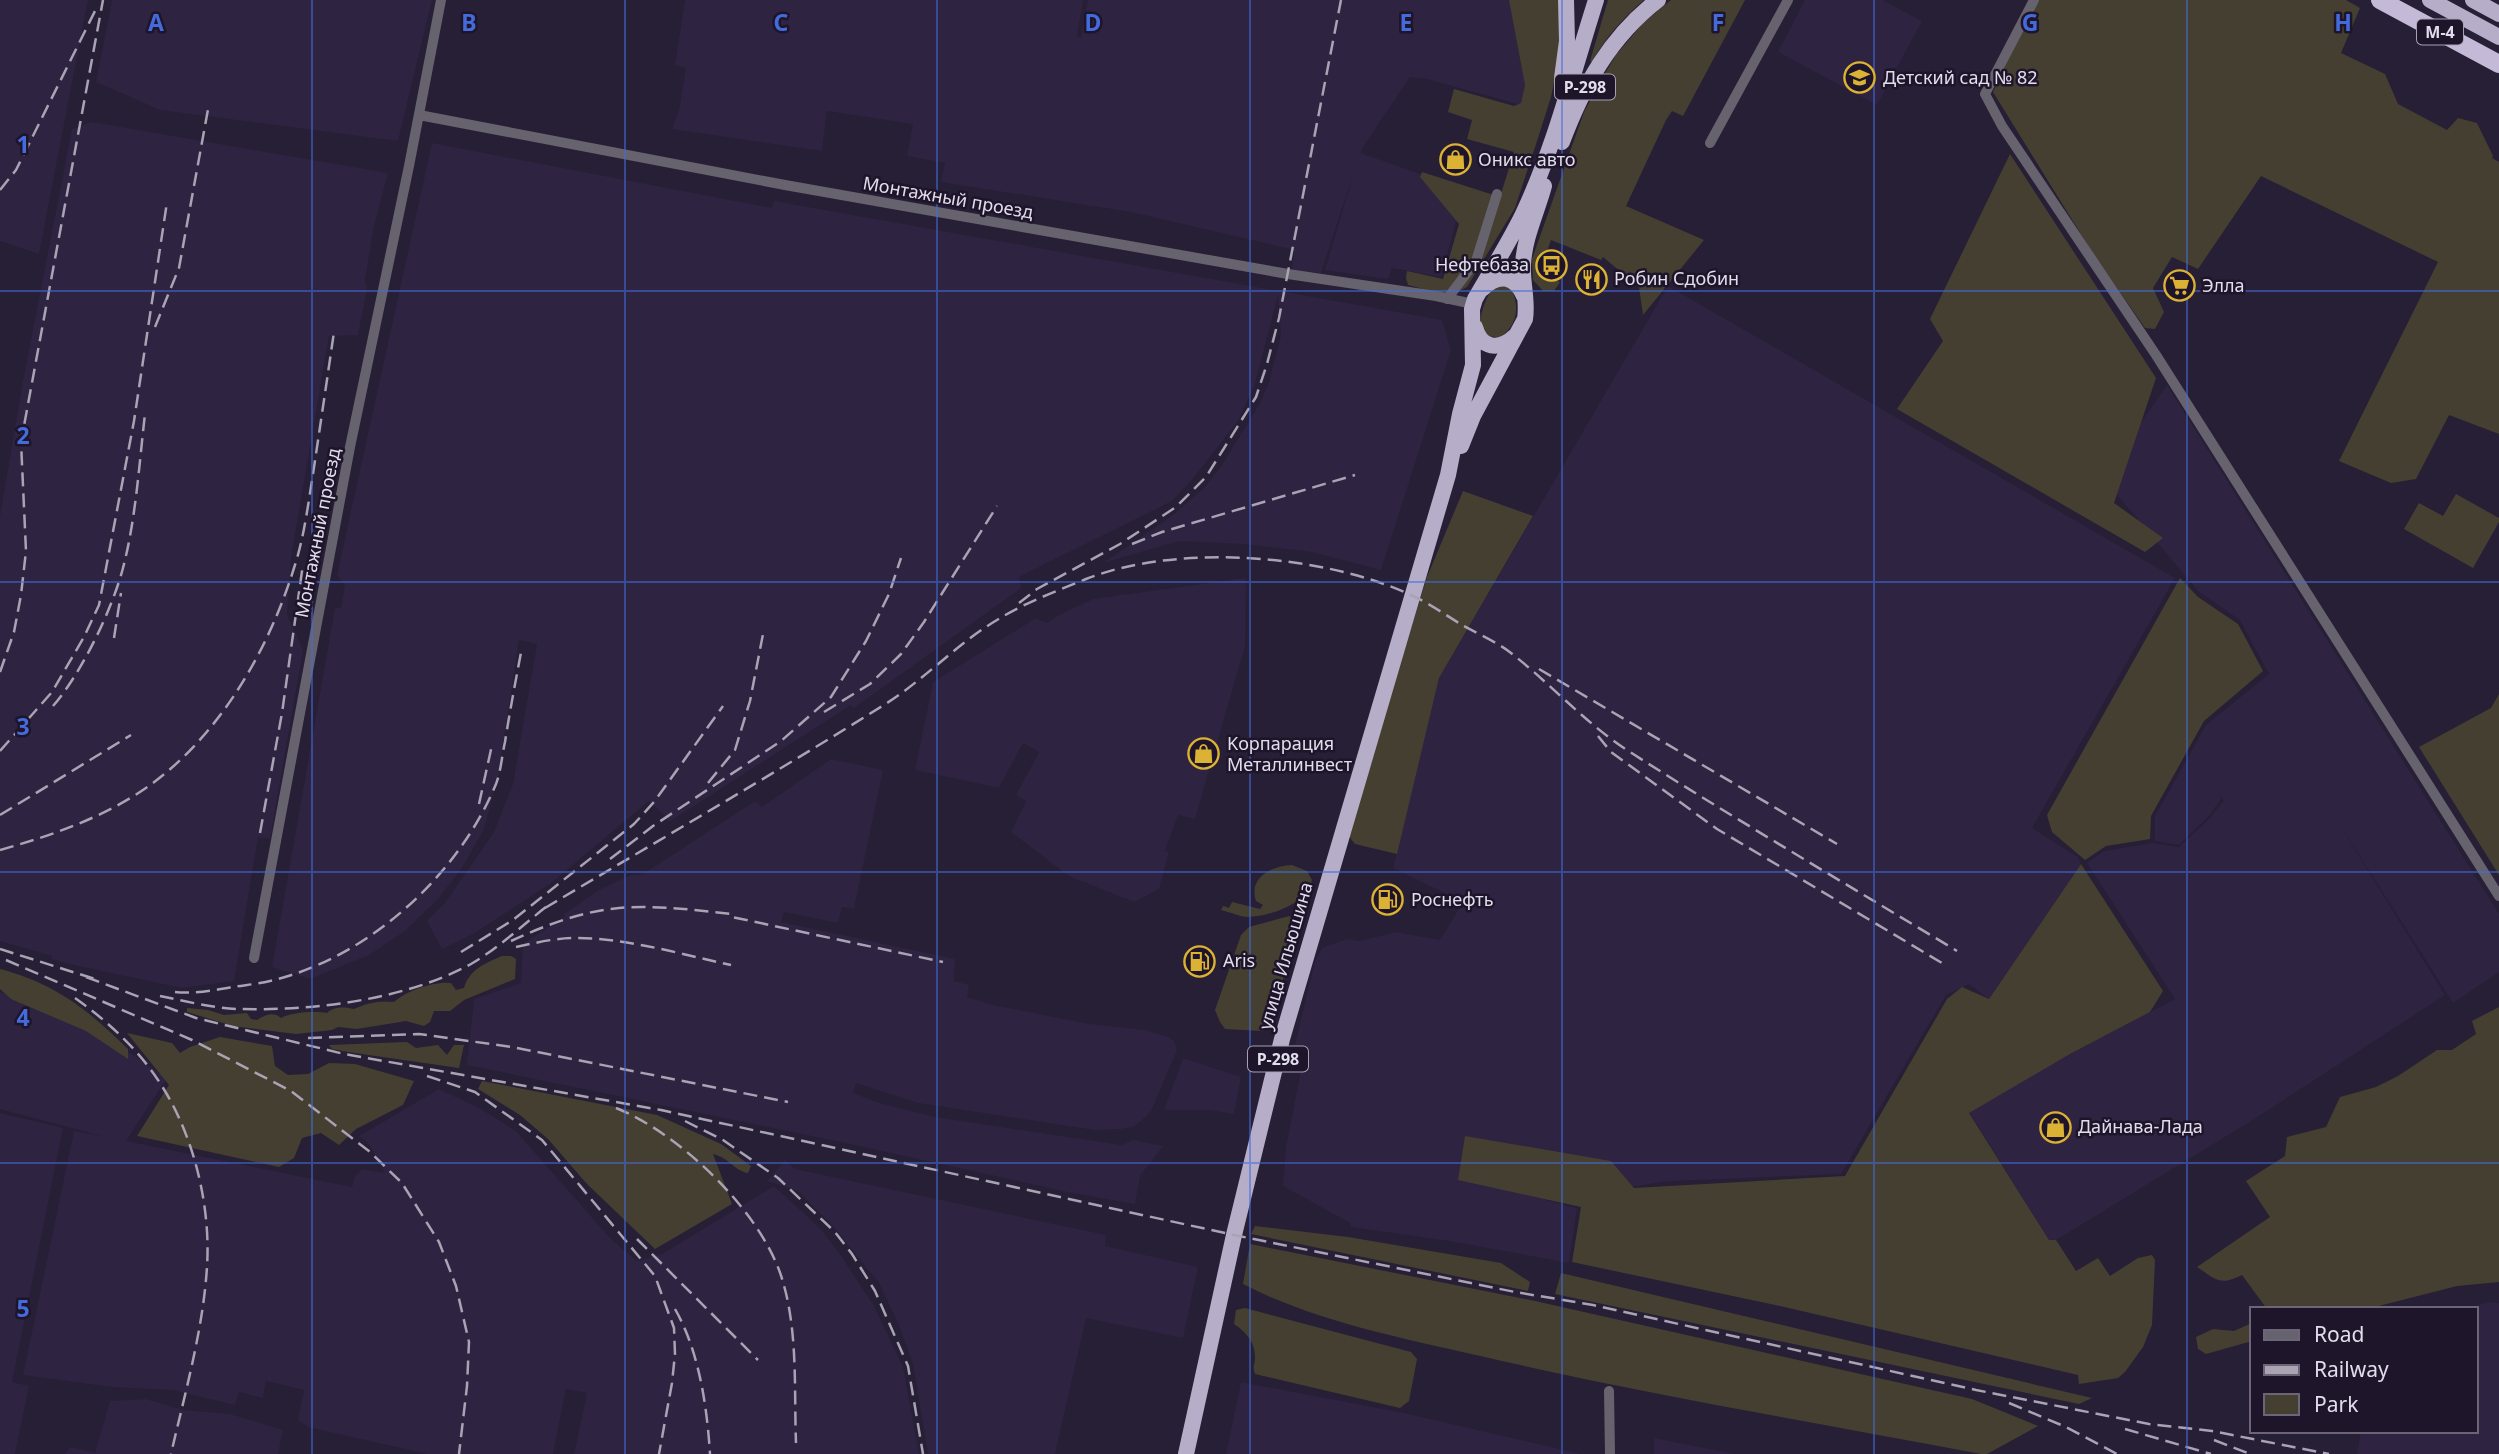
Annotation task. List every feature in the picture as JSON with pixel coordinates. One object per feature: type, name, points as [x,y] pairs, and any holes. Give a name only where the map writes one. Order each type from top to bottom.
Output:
[{"type":"highway","points":[[1537,192],[1564,65],[1568,23],[1566,0]]},
{"type":"highway","name":"Р-298","points":[[1537,192],[1596,0]]},
{"type":"highway","name":"Р-298","points":[[1448,475],[1473,416],[1519,331],[1526,310],[1524,260],[1531,210],[1603,0]]},
{"type":"highway","name":"Р-298","points":[[1537,192],[1587,82],[1626,28],[1658,0]]},
{"type":"highway","name":"М-4","points":[[2381,0],[2499,64]]},
{"type":"highway","points":[[2430,0],[2499,37]]},
{"type":"highway","points":[[2473,0],[2499,14]]},
{"type":"highway","name":"Р-298","points":[[1448,475],[1474,358],[1474,305],[1531,210]]},
{"type":"highway","points":[[1519,331],[1505,344],[1489,346],[1477,335],[1474,305],[1490,282],[1505,278],[1516,282],[1525,298]]},
{"type":"highway","name":"улица Ильюшина","points":[[1186,1454],[1234,1235],[1282,1039],[1448,475]]},
{"type":"street","name":"Монтажный проезд","points":[[254,958],[350,447],[441,0]]},
{"type":"street","points":[[1710,143],[1788,0]]},
{"type":"street","points":[[2018,0],[2032,3],[1985,94],[2002,126],[2156,355],[2499,896]]},
{"type":"street","name":"Монтажный проезд","points":[[419,115],[821,192],[1474,305]]},
{"type":"street","points":[[1447,299],[1476,261],[1497,194]]},
{"type":"street","points":[[1609,1391],[1611,1454]]},
{"type":"shaded area","points":[[0,0],[88,0],[39,254],[0,241]]},
{"type":"shaded area","points":[[112,0],[432,0],[398,141],[160,110],[96,82]]},
{"type":"shaded area","points":[[685,0],[1083,0],[1077,36],[1081,38],[1088,0],[1510,0],[1526,85],[1525,96],[1521,105],[1427,79],[1410,77],[1361,150],[1361,153],[1462,189],[1463,196],[1441,277],[1392,268],[1388,279],[1325,270],[1354,172],[1321,273],[1292,270],[1294,250],[1131,212],[941,182],[945,163],[907,156],[913,124],[827,111],[822,151],[672,129],[679,110],[686,68],[675,65]]},
{"type":"shaded area","name":"Детский сад № 82","points":[[1805,0],[1882,0],[1922,21],[1877,105],[1778,52]]},
{"type":"shaded area","points":[[92,122],[388,173],[374,226],[365,280],[367,289],[358,335],[329,336],[291,558],[287,615],[303,650],[270,839],[258,837],[234,981],[182,988],[69,964],[52,959],[52,956],[0,941],[0,516],[72,129]]},
{"type":"shaded area","points":[[432,143],[772,208],[774,201],[1442,320],[1451,350],[1381,570],[1312,552],[1244,544],[1179,541],[1103,563],[1172,516],[1205,487],[1222,465],[1260,403],[1269,382],[1281,335],[1278,295],[1255,384],[1238,421],[1172,501],[1019,577],[1021,588],[854,708],[851,705],[669,822],[649,801],[550,884],[473,934],[442,949],[427,921],[444,904],[494,832],[513,784],[537,644],[519,640],[499,772],[484,829],[462,868],[438,899],[405,931],[369,955],[310,979],[272,967],[335,608],[341,608],[345,585],[337,575]]},
{"type":"shaded area","points":[[1668,286],[2175,578],[2032,828],[2078,857],[2081,864],[1989,999],[1969,984],[1946,995],[1841,1174],[1669,1181],[1545,1200],[1577,1208],[1569,1263],[1449,1241],[1351,1227],[1350,1223],[1283,1186],[1286,1147],[1302,1065],[1294,1049],[1315,961],[1322,948],[1347,939],[1360,941],[1396,932],[1440,940],[1463,902],[1393,868],[1439,678]]},
{"type":"shaded area","points":[[2167,385],[2499,914],[2499,972],[2453,1003],[2338,822],[2445,995],[2256,1118],[2056,1240],[2049,1240],[1969,1112],[2070,1054],[2175,999],[2087,863],[2104,851],[2153,843],[2179,847],[2211,817],[2224,800],[2219,795],[2221,799],[2209,816],[2179,845],[2155,841],[2155,816],[2206,725],[2269,674],[2240,620],[2199,592],[2114,491],[2129,440]]},
{"type":"shaded area","points":[[1246,578],[1245,646],[1195,819],[1178,815],[1165,851],[1169,852],[1159,889],[1134,902],[1069,876],[1011,832],[1026,801],[1016,795],[1039,752],[1023,743],[999,788],[915,770],[933,682],[1036,618],[1047,623],[1093,599]]},
{"type":"shaded area","points":[[831,759],[883,770],[854,909],[842,907],[838,923],[784,912],[781,922],[955,959],[954,981],[969,985],[967,997],[993,1005],[1089,1024],[1145,1030],[1168,1037],[1174,1041],[1177,1050],[1147,1116],[1133,1127],[1121,1129],[1095,1130],[918,1103],[856,1083],[853,1093],[879,1103],[935,1117],[1121,1145],[1133,1140],[1163,1146],[1140,1176],[1135,1204],[467,1065],[474,999],[521,983],[523,944],[599,890],[631,875],[643,874],[755,801],[762,807]]},
{"type":"shaded area","points":[[0,992],[88,1025],[167,1078],[126,1141],[352,1187],[355,1176],[362,1169],[385,1173],[368,1143],[359,1136],[439,1089],[481,1109],[516,1131],[611,1239],[637,1261],[662,1254],[774,1186],[821,1229],[874,1306],[903,1367],[919,1454],[574,1454],[587,1393],[566,1389],[553,1454],[427,1454],[308,1427],[298,1420],[304,1390],[266,1381],[263,1398],[239,1392],[235,1405],[172,1390],[112,1387],[23,1375],[74,1131],[102,1136],[0,1109]]},
{"type":"shaded area","points":[[1183,1058],[1241,1077],[1234,1114],[1209,1110],[1164,1110]]},
{"type":"shaded area","points":[[0,1113],[63,1128],[12,1382],[29,1386],[15,1454],[0,1454]]},
{"type":"shaded area","points":[[785,1160],[795,1169],[1106,1235],[1105,1246],[1198,1267],[1183,1338],[1086,1318],[1055,1454],[928,1454],[913,1364],[879,1283],[831,1224],[798,1191],[767,1181]]},
{"type":"shaded area","points":[[2489,1302],[2499,1303],[2499,1454],[2357,1454],[2361,1433],[2478,1433],[2478,1307],[2471,1307]]},
{"type":"shaded area","points":[[1241,1382],[1404,1413],[1581,1454],[1226,1454]]},
{"type":"shaded area","points":[[146,1399],[183,1410],[230,1414],[283,1430],[278,1454],[64,1454],[71,1447],[95,1453],[110,1401]]},
{"type":"shaded area","points":[[1654,1438],[1735,1454],[1654,1454]]},
{"type":"green space","points":[[1509,0],[1558,0],[1560,29],[1558,62],[1551,97],[1515,208],[1467,287],[1446,293],[1408,285],[1407,271],[1443,279],[1459,224],[1420,177],[1422,172],[1500,197],[1514,152],[1467,139],[1472,120],[1448,112],[1454,89],[1514,106],[1521,103],[1525,85]]},
{"type":"green space","points":[[1608,0],[1644,0],[1615,29],[1592,62],[1590,61]]},
{"type":"green space","points":[[1671,0],[1745,0],[1683,116],[1672,111],[1666,120],[1626,206],[1704,240],[1643,315],[1639,287],[1603,257],[1601,260],[1551,240],[1541,268],[1543,273],[1560,282],[1554,291],[1543,291],[1533,280],[1532,259],[1584,112],[1616,55],[1643,23]]},
{"type":"green space","points":[[2038,0],[2346,0],[2360,8],[2341,53],[2385,74],[2398,104],[2447,130],[2458,118],[2477,123],[2492,158],[2499,162],[2499,434],[2449,415],[2416,479],[2391,483],[2339,461],[2438,262],[2261,176],[2198,269],[2172,257],[2153,288],[2164,312],[2155,329],[2145,328],[2092,252],[1993,92]]},
{"type":"green space","points":[[2010,154],[2156,378],[2114,503],[2163,538],[2145,552],[1897,409],[1943,341],[1930,319]]},
{"type":"green space","points":[[1509,284],[1516,306],[1514,319],[1501,337],[1491,336],[1485,333],[1482,327],[1485,302],[1493,288]]},
{"type":"green space","points":[[1463,491],[1533,516],[1439,678],[1397,854],[1355,844],[1347,834],[1427,577]]},
{"type":"green space","points":[[2456,494],[2499,518],[2473,568],[2404,529],[2419,503],[2443,516]]},
{"type":"green space","points":[[2180,578],[2198,597],[2238,624],[2263,671],[2204,721],[2151,816],[2150,839],[2106,846],[2085,860],[2052,832],[2047,815]]},
{"type":"green space","points":[[2499,694],[2499,875],[2419,747],[2491,708]]},
{"type":"green space","points":[[2081,864],[2163,991],[2150,1012],[2070,1054],[1969,1113],[2049,1240],[2056,1240],[2076,1271],[2098,1258],[2110,1276],[2138,1258],[2152,1255],[2155,1260],[2152,1325],[2143,1347],[2118,1378],[2079,1384],[2078,1375],[1780,1306],[1572,1262],[1581,1207],[1458,1180],[1465,1136],[1611,1161],[1634,1188],[1845,1176],[1947,999],[1962,987],[1989,999]]},
{"type":"green space","points":[[1292,865],[1307,871],[1312,880],[1309,888],[1296,902],[1257,916],[1245,917],[1221,910],[1223,906],[1229,908],[1232,902],[1260,909],[1263,905],[1256,901],[1254,893],[1259,879],[1277,868]]},
{"type":"green space","points":[[1289,916],[1297,922],[1297,927],[1271,1024],[1263,1031],[1225,1029],[1215,1010],[1241,935],[1249,927]]},
{"type":"green space","points":[[502,956],[516,959],[515,979],[464,1000],[450,1011],[434,1011],[430,1022],[424,1026],[406,1021],[357,1029],[338,1027],[296,1034],[233,1026],[187,1012],[187,1008],[224,1015],[247,1013],[251,1019],[257,1020],[269,1014],[281,1018],[297,1013],[327,1013],[336,1008],[354,1009],[374,1002],[394,1002],[429,985],[451,983],[456,990],[464,988],[474,972]]},
{"type":"green space","points":[[0,969],[38,982],[70,1000],[128,1049],[128,1059],[86,1031],[11,999],[0,989]]},
{"type":"green space","points":[[2499,1007],[2499,1282],[2457,1286],[2375,1307],[2266,1307],[2242,1275],[2223,1281],[2197,1267],[2270,1217],[2246,1181],[2285,1156],[2287,1137],[2326,1127],[2340,1097],[2376,1087],[2437,1050],[2452,1050],[2476,1034],[2472,1021]]},
{"type":"green space","points":[[127,1033],[172,1043],[180,1053],[220,1037],[272,1046],[275,1066],[288,1075],[308,1074],[329,1063],[355,1064],[414,1081],[403,1105],[356,1129],[339,1145],[321,1133],[302,1138],[294,1158],[279,1167],[137,1136],[169,1085]]},
{"type":"green space","points":[[407,1042],[416,1048],[438,1045],[447,1055],[454,1045],[464,1045],[459,1068],[348,1052],[332,1049],[329,1045]]},
{"type":"green space","points":[[482,1081],[657,1115],[721,1144],[751,1166],[748,1173],[743,1172],[724,1158],[713,1154],[732,1204],[655,1249],[587,1184],[548,1139],[520,1115],[478,1089]]},
{"type":"green space","points":[[1255,1226],[1348,1237],[1501,1263],[1530,1282],[1528,1291],[1251,1234]]},
{"type":"green space","points":[[1250,1244],[1535,1301],[1972,1399],[2038,1426],[1987,1454],[1981,1454],[1665,1395],[1417,1342],[1327,1318],[1243,1284]]},
{"type":"green space","points":[[1561,1273],[2092,1398],[2079,1404],[1555,1294]]},
{"type":"green space","points":[[1245,1308],[1411,1352],[1417,1359],[1409,1401],[1400,1408],[1255,1374],[1252,1342],[1234,1324],[1236,1310]]},
{"type":"green space","points":[[2250,1324],[2250,1342],[2206,1354],[2198,1349],[2196,1337],[2213,1329],[2234,1331]]},
{"type":"railway","points":[[0,672],[14,632],[26,551],[21,442],[103,0]]},
{"type":"railway","points":[[1019,603],[1037,589],[1120,544],[1176,507],[1206,477],[1256,397],[1279,318],[1341,0]]},
{"type":"railway","points":[[0,190],[16,170],[96,9]]},
{"type":"railway","points":[[155,327],[179,268],[209,104]]},
{"type":"railway","points":[[0,751],[52,692],[99,605],[134,421],[167,202]]},
{"type":"railway","points":[[0,850],[68,828],[132,797],[161,777],[188,753],[233,697],[269,634],[297,557],[334,332]]},
{"type":"railway","points":[[53,706],[85,659],[118,585],[131,530],[145,414]]},
{"type":"railway","points":[[1132,544],[1162,532],[1355,475]]},
{"type":"railway","points":[[824,712],[870,684],[901,654],[997,506]]},
{"type":"railway","points":[[545,908],[887,703],[983,629],[1018,608],[1086,579],[1123,568],[1206,557],[1251,558],[1338,571],[1377,582],[1426,602],[1511,653],[1599,729],[1630,752],[1957,951]]},
{"type":"railway","points":[[610,859],[653,826],[781,741],[831,697],[866,641],[889,594],[901,558]]},
{"type":"railway","points":[[260,833],[282,713],[303,564]]},
{"type":"railway","points":[[114,638],[121,593]]},
{"type":"railway","points":[[708,783],[735,750],[750,701],[764,629]]},
{"type":"railway","points":[[175,992],[261,983],[306,970],[375,933],[434,881],[479,818],[496,784],[522,647]]},
{"type":"railway","points":[[1539,669],[1837,844]]},
{"type":"railway","points":[[461,952],[513,920],[634,824],[654,802],[723,706]]},
{"type":"railway","points":[[0,815],[131,735]]},
{"type":"railway","points":[[1598,736],[1611,752],[1717,829],[1947,966]]},
{"type":"railway","points":[[479,804],[492,745]]},
{"type":"railway","points":[[160,996],[218,1007],[267,1009],[327,1005],[388,995],[417,987],[471,964],[551,903]]},
{"type":"railway","points":[[511,941],[591,912],[633,907],[661,908],[731,914],[732,917],[943,962]]},
{"type":"railway","points":[[516,947],[560,939],[595,939],[653,947],[731,965]]},
{"type":"railway","points":[[0,949],[95,979]]},
{"type":"railway","points":[[6,960],[192,1040],[291,1091],[370,1152],[402,1183],[439,1242],[456,1286],[469,1342],[459,1454]]},
{"type":"railway","points":[[86,977],[196,1018],[344,1054],[661,1110],[1234,1235],[1515,1292],[1593,1305],[1976,1390],[2149,1424],[2212,1431],[2329,1454]]},
{"type":"railway","points":[[75,998],[120,1035],[158,1080],[181,1122],[197,1169],[206,1219],[205,1291],[193,1361],[171,1454]]},
{"type":"railway","points":[[308,1038],[419,1034],[512,1047],[788,1102]]},
{"type":"railway","points":[[427,1076],[475,1092],[542,1140],[655,1276],[674,1328],[675,1354],[659,1454]]},
{"type":"railway","points":[[616,1108],[667,1137],[717,1179],[758,1230],[773,1256],[783,1282],[791,1321],[796,1443]]},
{"type":"railway","points":[[685,1121],[723,1140],[778,1178],[835,1232],[852,1254],[875,1291],[908,1366],[923,1454]]},
{"type":"railway","points":[[637,1239],[758,1360]]},
{"type":"railway","points":[[675,1309],[696,1361],[707,1417],[710,1454]]},
{"type":"railway","points":[[2009,1403],[2066,1427],[2117,1454]]},
{"type":"railway","points":[[2125,1429],[2211,1454]]},
{"type":"railway","points":[[2214,1440],[2250,1454]]},
{"type":"place","name":"Детский сад № 82","points":[[1860,78]]},
{"type":"place","name":"Оникс авто","points":[[1455,160]]},
{"type":"place","name":"Нефтебаза","points":[[1552,265]]},
{"type":"place","name":"Робин Сдобин","points":[[1591,279]]},
{"type":"place","name":"Элла","points":[[2179,286]]},
{"type":"place","name":"Kорпарация Металлинвест","points":[[1204,754]]},
{"type":"place","name":"Роснефть","points":[[1388,900]]},
{"type":"place","name":"Aris","points":[[1200,961]]},
{"type":"place","name":"Дайнава-Лада","points":[[2055,1127]]}]
